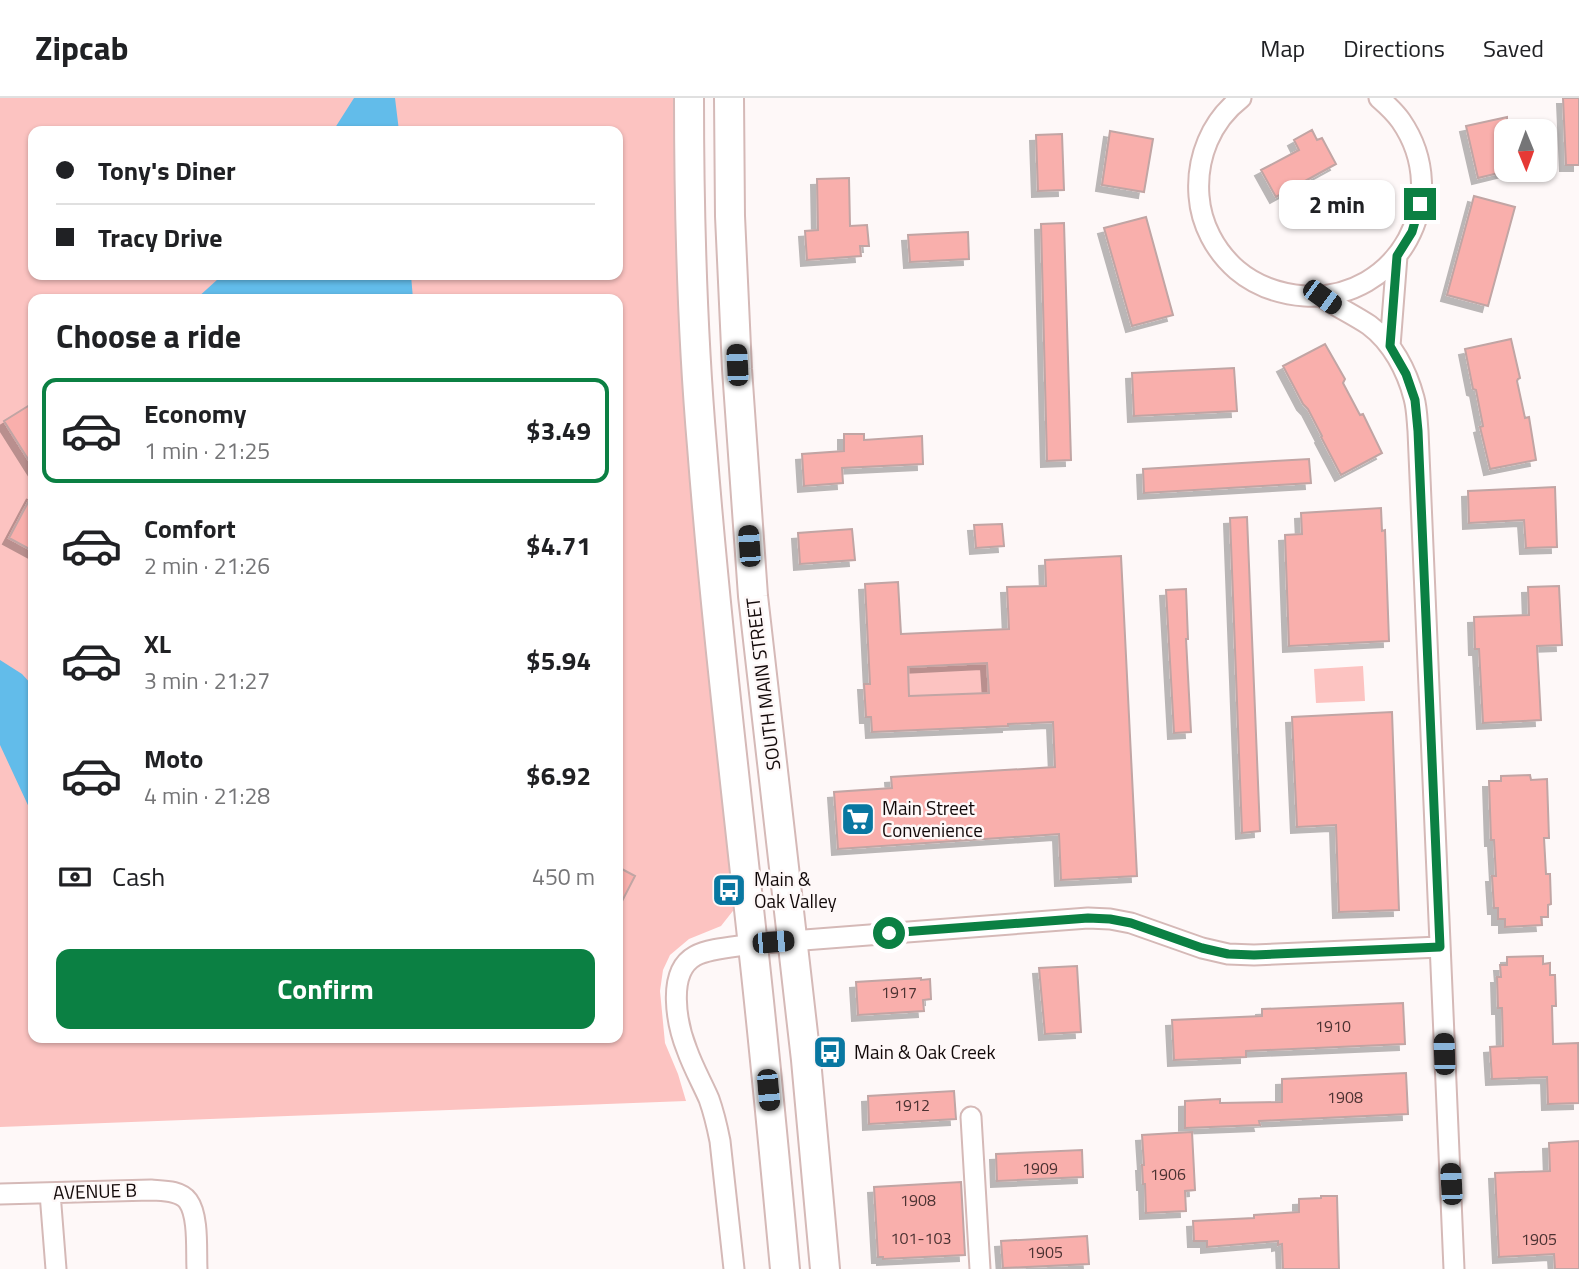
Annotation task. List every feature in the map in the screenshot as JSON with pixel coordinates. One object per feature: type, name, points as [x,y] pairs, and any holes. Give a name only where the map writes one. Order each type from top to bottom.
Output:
[{"type":"highway","name":"SOUTH MAIN STREET","points":[[690,98],[692,264],[701,443],[719,643],[753,944],[785,1269]]},
{"type":"highway","name":"SOUTH MAIN STREET","points":[[729,98],[730,216],[737,369],[753,596],[806,1060],[825,1269]]},
{"type":"highway","points":[[698,372],[737,369]]},
{"type":"street","points":[[1241,98],[1224,113],[1206,145],[1200,163],[1198,181],[1202,217],[1218,250],[1230,264],[1257,284],[1286,295],[1322,297],[1363,284],[1381,272],[1405,245],[1417,219],[1421,176],[1415,148],[1400,119],[1379,98]]},
{"type":"street","points":[[1390,346],[1397,256]]},
{"type":"street","points":[[1322,297],[1367,324],[1390,346],[1406,374],[1415,400],[1454,1269]]},
{"type":"street","points":[[734,1269],[718,1130],[709,1099],[687,1049],[677,1006],[677,988],[683,965],[695,956],[715,950],[793,940],[1088,918],[1131,923],[1202,948],[1228,954],[1440,947]]},
{"type":"street","points":[[971,1117],[980,1269]]},
{"type":"street","name":"AVENUE B","points":[[0,1194],[150,1190],[175,1193],[188,1200],[193,1212],[197,1269]]},
{"type":"street","points":[[50,1193],[56,1269]]},
{"type":"shaded area","points":[[0,98],[675,98],[686,436],[736,907],[721,926],[689,939],[670,955],[663,970],[660,991],[665,1043],[686,1101],[0,1127]]},
{"type":"shaded area","points":[[987,663],[989,693],[909,696],[908,667]]},
{"type":"shaded area","points":[[1363,666],[1365,701],[1316,703],[1314,669]]},
{"type":"water","points":[[354,98],[395,98],[398,126],[336,126]]},
{"type":"water","points":[[217,280],[411,280],[413,294],[202,294]]},
{"type":"water","points":[[0,660],[28,681],[28,805],[0,745]]},
{"type":"building","points":[[1563,98],[1579,98],[1579,165],[1566,165]]},
{"type":"building","points":[[1494,120],[1494,174],[1478,178],[1466,126]]},
{"type":"building","points":[[1312,130],[1317,140],[1322,138],[1336,164],[1276,197],[1261,170],[1299,150],[1294,140]]},
{"type":"building","points":[[1110,131],[1153,139],[1144,192],[1102,185]]},
{"type":"building","points":[[1062,134],[1064,190],[1038,191],[1036,135]]},
{"type":"building","points":[[849,178],[850,226],[867,225],[869,246],[860,246],[861,256],[807,260],[805,231],[818,230],[817,179]]},
{"type":"building","points":[[1474,196],[1515,207],[1488,306],[1447,295]]},
{"type":"building","points":[[1146,217],[1173,315],[1132,326],[1104,228]]},
{"type":"building","points":[[1064,223],[1071,460],[1047,461],[1041,224]]},
{"type":"building","points":[[968,232],[969,259],[910,262],[908,235]]},
{"type":"building","points":[[1511,339],[1520,378],[1517,381],[1525,418],[1529,417],[1536,460],[1490,469],[1480,427],[1483,426],[1476,390],[1473,389],[1465,349]]},
{"type":"building","points":[[1325,344],[1345,379],[1343,383],[1360,415],[1363,414],[1382,453],[1341,475],[1283,366]]},
{"type":"building","points":[[1234,368],[1237,411],[1134,416],[1132,373]]},
{"type":"building","points":[[28,406],[28,459],[4,421]]},
{"type":"building","points":[[844,434],[864,434],[864,440],[922,436],[923,464],[842,468],[843,483],[804,486],[802,454],[844,451]]},
{"type":"building","points":[[1309,459],[1311,483],[1144,493],[1143,469]]},
{"type":"building","points":[[1555,487],[1557,547],[1526,548],[1524,520],[1469,523],[1468,491]]},
{"type":"building","points":[[28,502],[28,548],[9,538]]},
{"type":"building","points":[[1381,508],[1382,531],[1385,530],[1389,641],[1289,646],[1285,535],[1302,534],[1301,513]]},
{"type":"building","points":[[1247,517],[1260,831],[1242,833],[1230,518]]},
{"type":"building","points":[[1002,524],[1004,546],[976,548],[974,525]]},
{"type":"building","points":[[852,529],[855,560],[800,564],[798,533]]},
{"type":"building","points":[[1121,556],[1137,876],[1061,880],[1059,834],[838,849],[834,792],[892,788],[891,777],[1055,767],[1053,722],[872,732],[871,717],[866,717],[864,684],[870,684],[865,584],[898,582],[901,634],[1009,629],[1007,587],[1046,586],[1045,560]],"holes":[[[987,663],[989,693],[909,696],[908,667]]]},
{"type":"building","points":[[1559,586],[1562,645],[1537,646],[1541,720],[1483,723],[1479,649],[1475,649],[1474,617],[1529,615],[1528,587]]},
{"type":"building","points":[[1186,589],[1191,732],[1174,733],[1166,590]]},
{"type":"building","points":[[1392,712],[1399,910],[1339,912],[1336,825],[1297,827],[1292,717]]},
{"type":"building","points":[[1530,775],[1531,780],[1547,779],[1549,838],[1544,838],[1546,874],[1550,874],[1551,904],[1548,905],[1548,917],[1541,917],[1542,925],[1505,927],[1505,919],[1498,919],[1498,908],[1494,908],[1492,876],[1496,876],[1494,840],[1491,840],[1489,781],[1501,781],[1501,776]]},
{"type":"building","points":[[623,870],[635,876],[623,899]]},
{"type":"building","points":[[1543,956],[1543,964],[1550,963],[1550,975],[1555,975],[1556,1006],[1552,1006],[1553,1044],[1578,1043],[1579,1103],[1548,1104],[1547,1077],[1492,1079],[1490,1047],[1503,1046],[1502,1008],[1498,1008],[1497,977],[1501,977],[1500,965],[1507,965],[1507,957]]},
{"type":"building","points":[[1077,966],[1081,1032],[1045,1034],[1039,968]]},
{"type":"building","points":[[930,979],[931,999],[923,1000],[924,1011],[858,1015],[856,982]]},
{"type":"building","points":[[1403,1003],[1405,1044],[1246,1051],[1246,1057],[1174,1060],[1172,1020],[1262,1016],[1262,1009]]},
{"type":"building","points":[[1406,1073],[1408,1114],[1259,1121],[1260,1125],[1185,1128],[1185,1101],[1220,1099],[1220,1103],[1282,1102],[1282,1079]]},
{"type":"building","points":[[954,1091],[956,1119],[869,1124],[868,1096]]},
{"type":"building","points":[[1192,1132],[1195,1190],[1185,1191],[1186,1211],[1146,1213],[1142,1135]]},
{"type":"building","points":[[1579,1141],[1579,1269],[1555,1269],[1554,1254],[1499,1257],[1495,1173],[1550,1171],[1549,1143]]},
{"type":"building","points":[[1082,1150],[1083,1177],[997,1181],[996,1154]]},
{"type":"building","points":[[961,1182],[965,1255],[883,1259],[878,1257],[874,1187]]},
{"type":"building","points":[[1337,1196],[1339,1269],[1283,1269],[1282,1244],[1278,1245],[1278,1241],[1207,1247],[1207,1241],[1194,1241],[1193,1221],[1254,1218],[1254,1215],[1299,1212],[1299,1199]]},
{"type":"building","points":[[1087,1236],[1089,1264],[1003,1268],[1001,1241]]},
{"type":"place","name":"Main Street Convenience","points":[[858,819]]},
{"type":"place","name":"Main & Oak Valley","points":[[729,890]]},
{"type":"place","name":"Main & Oak Creek","points":[[830,1052]]},
{"type":"route","points":[[889,933],[1088,918],[1131,923],[1202,948],[1228,954],[1440,947],[1418,431],[1415,400],[1406,374],[1390,346],[1397,256],[1412,232],[1420,204]]}]
